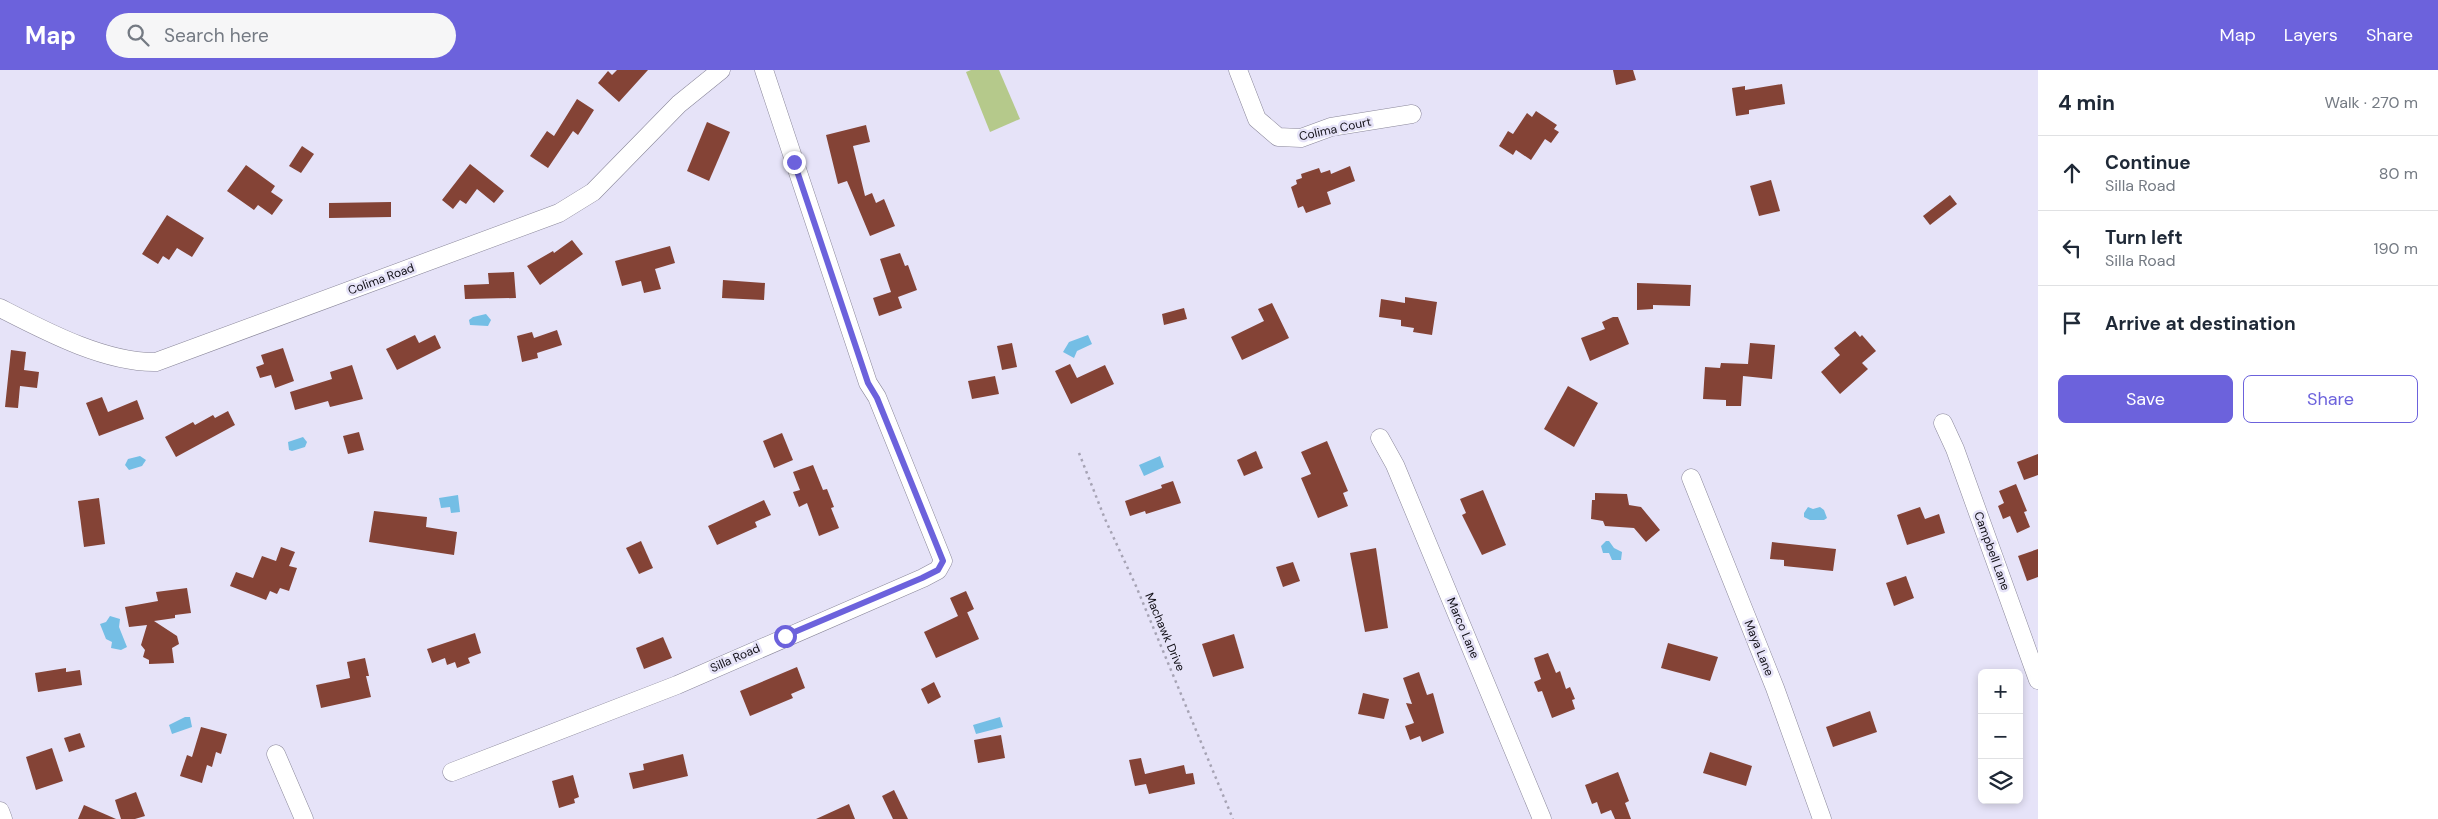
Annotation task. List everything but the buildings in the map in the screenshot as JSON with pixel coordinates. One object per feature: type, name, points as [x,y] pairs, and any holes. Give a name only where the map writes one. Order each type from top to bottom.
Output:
[{"type":"street","name":"Colima Road","points":[[0,308],[103,354],[142,362],[156,362],[559,213],[593,192],[678,104],[721,70]]},
{"type":"street","name":"Silla Road","points":[[452,772],[677,685],[922,578],[938,570],[943,561],[877,398],[868,383],[764,70]]},
{"type":"street","name":"Colima Court","points":[[1238,70],[1257,119],[1278,138],[1302,138],[1331,128],[1412,114]]},
{"type":"street","name":"Campbell Lane","points":[[1943,423],[1956,449],[2038,680]]},
{"type":"street","name":"Marco Lane","points":[[1380,438],[1395,465],[1542,819]]},
{"type":"street","name":"Maya Lane","points":[[1691,478],[1775,688],[1822,819]]},
{"type":"street","points":[[276,754],[304,819]]},
{"type":"street","points":[[0,811],[3,819]]},
{"type":"path","name":"Machawk Drive","points":[[1079,452],[1105,519],[1136,586],[1234,819]]},
{"type":"green space","points":[[971,70],[999,70],[1020,119],[990,132],[966,72]]},
{"type":"water","points":[[486,314],[491,320],[488,326],[470,325],[469,320],[473,317]]},
{"type":"water","points":[[1088,335],[1092,344],[1077,351],[1074,358],[1063,352],[1069,342]]},
{"type":"water","points":[[303,437],[307,442],[305,447],[292,451],[289,450],[288,442]]},
{"type":"water","points":[[140,456],[146,460],[142,466],[129,470],[125,465],[128,459]]},
{"type":"water","points":[[1160,456],[1164,467],[1144,476],[1139,465]]},
{"type":"water","points":[[458,495],[460,512],[451,513],[450,507],[441,508],[439,498]]},
{"type":"water","points":[[1808,507],[1813,509],[1820,507],[1824,510],[1827,518],[1824,520],[1810,520],[1804,517]]},
{"type":"water","points":[[1606,541],[1609,541],[1614,548],[1622,552],[1621,560],[1612,560],[1609,553],[1603,553],[1601,546]]},
{"type":"water","points":[[110,616],[120,619],[119,627],[127,647],[121,650],[111,648],[112,642],[106,639],[100,624],[106,622]]},
{"type":"water","points":[[185,717],[190,717],[192,727],[172,734],[169,725]]},
{"type":"water","points":[[1000,717],[1003,727],[976,734],[973,725]]},
{"type":"route","points":[[785,636],[922,578],[938,570],[943,561],[877,398],[868,383],[794,162]]}]
